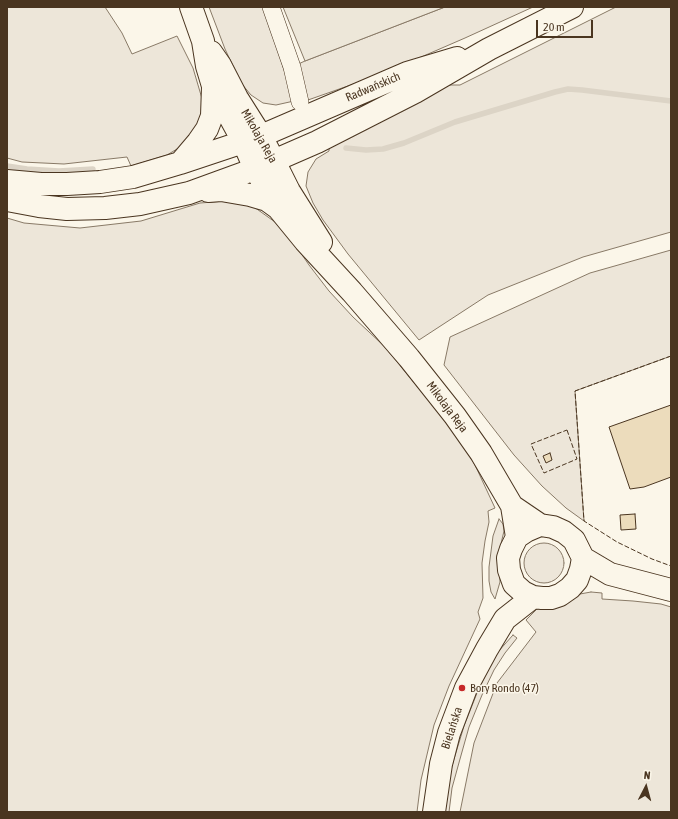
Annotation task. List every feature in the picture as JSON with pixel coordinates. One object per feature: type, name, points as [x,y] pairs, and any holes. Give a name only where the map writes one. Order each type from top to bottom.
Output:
[{"type":"street","name":"Mikołaja Reja","points":[[190,7],[203,41],[207,66],[213,86],[252,139]]},
{"type":"street","points":[[271,7],[292,67],[300,102]]},
{"type":"street","name":"Radwańskich","points":[[189,193],[265,165],[317,142],[415,92],[489,49],[572,7]]},
{"type":"street","name":"Mikołaja Reja","points":[[203,41],[220,65],[237,98],[252,139],[265,165],[278,208],[305,241],[352,292],[409,358],[455,416],[481,453],[512,506],[517,537]]},
{"type":"street","name":"Radwańskich","points":[[7,181],[41,184],[67,184],[100,182],[133,177],[252,139],[407,73],[489,49]]},
{"type":"street","points":[[180,163],[207,129],[212,116],[213,86]]},
{"type":"street","name":"Mikołaja Reja","points":[[265,165],[289,191],[352,292]]},
{"type":"street","points":[[7,200],[53,208],[105,208],[140,204],[189,193],[221,190],[237,192],[267,200],[278,208]]},
{"type":"street","points":[[512,506],[540,525],[552,527],[564,532],[574,540],[583,558],[610,574],[671,590]]},
{"type":"street","points":[[540,525],[517,537],[508,558],[509,570],[514,584],[524,592],[533,597],[542,598],[551,598],[560,595],[570,588],[577,580],[583,558]]},
{"type":"street","points":[[577,580],[610,574]]},
{"type":"street","points":[[505,619],[514,584]]},
{"type":"street","name":"Bielańska","points":[[434,812],[441,764],[449,733],[466,688],[483,655],[505,619],[533,597]]},
{"type":"shaded area","points":[[7,7],[105,7],[122,33],[132,54],[177,36],[193,68],[203,102],[201,121],[187,143],[167,155],[131,166],[127,157],[64,164],[22,162],[7,158]]},
{"type":"shaded area","points":[[209,7],[264,7],[294,101],[276,105],[263,103],[251,95],[241,83],[225,49]]},
{"type":"shaded area","points":[[283,7],[445,7],[305,61]]},
{"type":"shaded area","points":[[445,7],[533,7],[382,74],[308,100],[304,95],[296,65]]},
{"type":"shaded area","points":[[616,7],[671,7],[671,232],[583,257],[488,295],[419,340],[348,254],[323,220],[313,203],[306,186],[308,172],[316,159],[329,151],[329,144],[447,85],[460,85]]},
{"type":"shaded area","points":[[227,201],[254,207],[275,222],[294,243],[329,291],[353,317],[384,346],[457,435],[475,465],[495,508],[488,511],[489,522],[482,563],[483,598],[478,612],[480,619],[449,686],[434,725],[421,780],[417,812],[7,812],[7,218],[24,223],[80,228],[141,221],[200,203]]},
{"type":"shaded area","points":[[671,250],[671,356],[575,391],[584,521],[566,508],[542,486],[514,455],[444,365],[450,337],[590,273]]},
{"type":"shaded area","points":[[499,519],[503,524],[504,531],[499,552],[500,582],[495,599],[491,592],[489,567],[493,536]]},
{"type":"shaded area","points":[[540,543],[548,543],[555,546],[561,552],[564,563],[561,574],[555,580],[548,583],[540,583],[533,580],[527,574],[524,567],[524,559],[527,552],[533,546]]},
{"type":"shaded area","points":[[591,592],[602,593],[602,599],[661,604],[671,607],[671,812],[460,812],[474,743],[497,683],[536,632],[526,620],[537,609],[559,606],[580,594]]},
{"type":"shaded area","points":[[513,635],[517,638],[494,670],[469,727],[452,788],[449,812],[443,812],[446,788],[454,759],[464,726],[477,693],[497,653]]},
{"type":"building","points":[[671,405],[671,477],[644,487],[630,489],[609,427]]},
{"type":"building","points":[[550,453],[552,460],[546,463],[543,456]]},
{"type":"building","points":[[635,514],[636,529],[621,530],[620,515]]},
{"type":"waterway","points":[[346,148],[366,150],[383,149],[404,143],[455,122],[568,89],[671,101]]},
{"type":"waterway","points":[[7,166],[59,171],[93,169]]},
{"type":"fence","points":[[671,356],[575,391],[584,521],[617,542],[652,559],[671,566]]},
{"type":"fence","points":[[567,430],[577,459],[544,473],[531,444],[567,430]]},
{"type":"place","name":"Bory Rondo (47)","points":[[462,688]]}]
